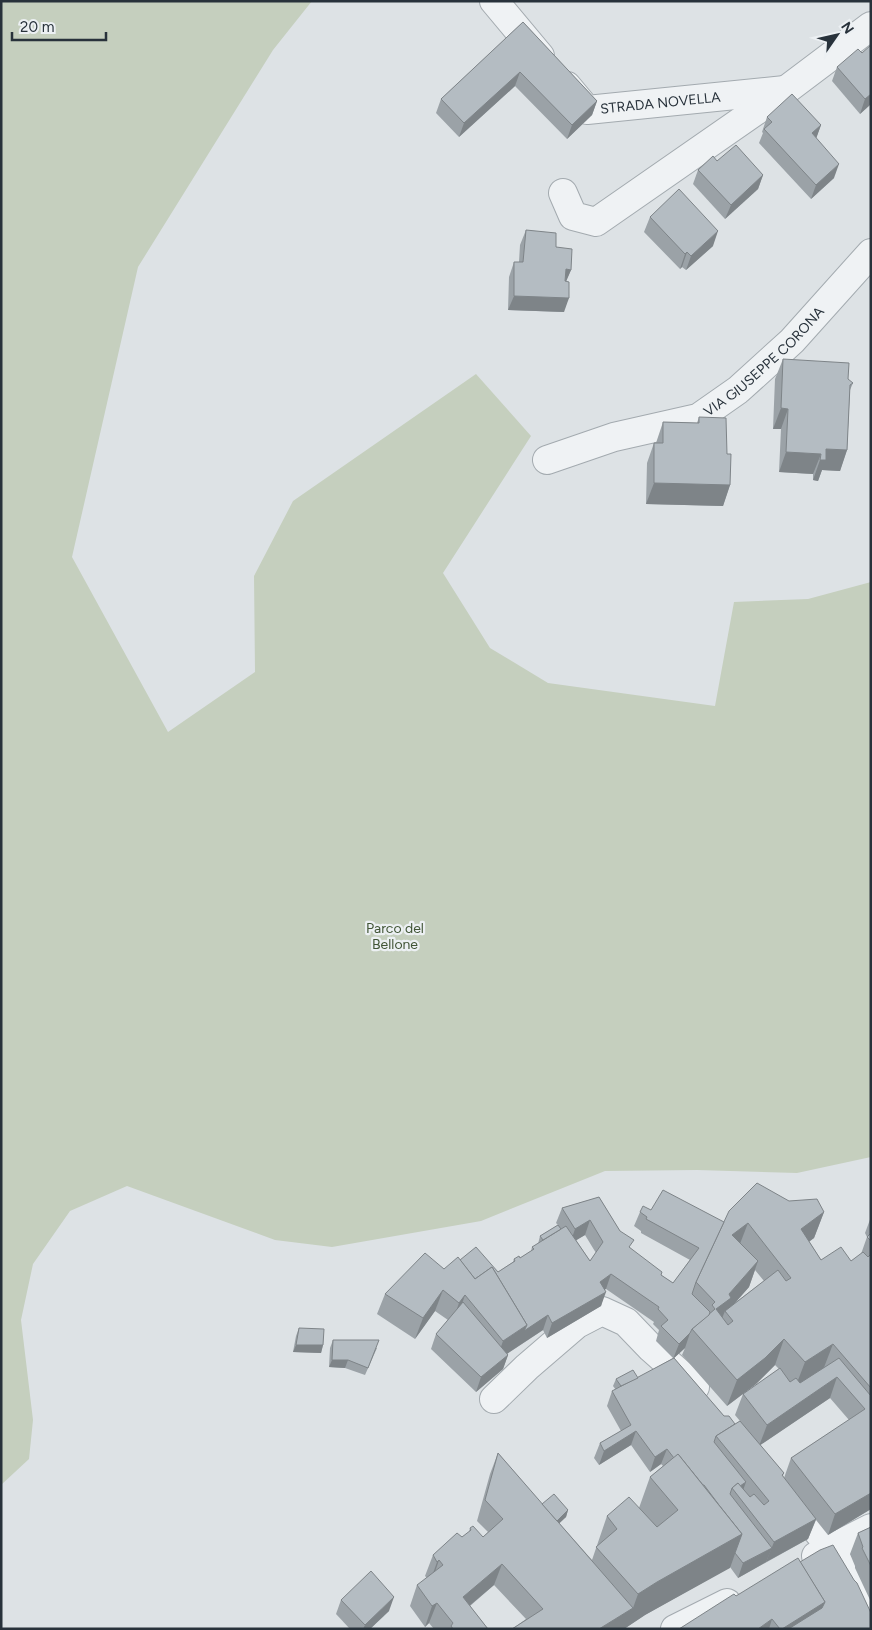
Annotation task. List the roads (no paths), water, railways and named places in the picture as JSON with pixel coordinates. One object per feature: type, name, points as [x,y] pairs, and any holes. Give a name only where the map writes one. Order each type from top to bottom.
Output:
[{"type":"street","name":"STRADA NOVELLA","points":[[494,1],[587,110],[786,90]]},
{"type":"street","points":[[562,193],[573,216],[596,222],[786,90],[871,26]]},
{"type":"street","name":"VIA GIUSEPPE CORONA","points":[[547,460],[614,437],[698,418],[738,390],[792,341],[871,253]]},
{"type":"street","points":[[494,1400],[527,1367],[577,1324],[602,1311],[626,1322],[651,1348],[712,1404]]},
{"type":"street","points":[[777,1482],[831,1548],[871,1621]]},
{"type":"street","points":[[798,1565],[871,1528]]},
{"type":"street","points":[[675,1629],[749,1591]]},
{"type":"park label","name":"Parco del Bellone","points":[[395,936]]}]
